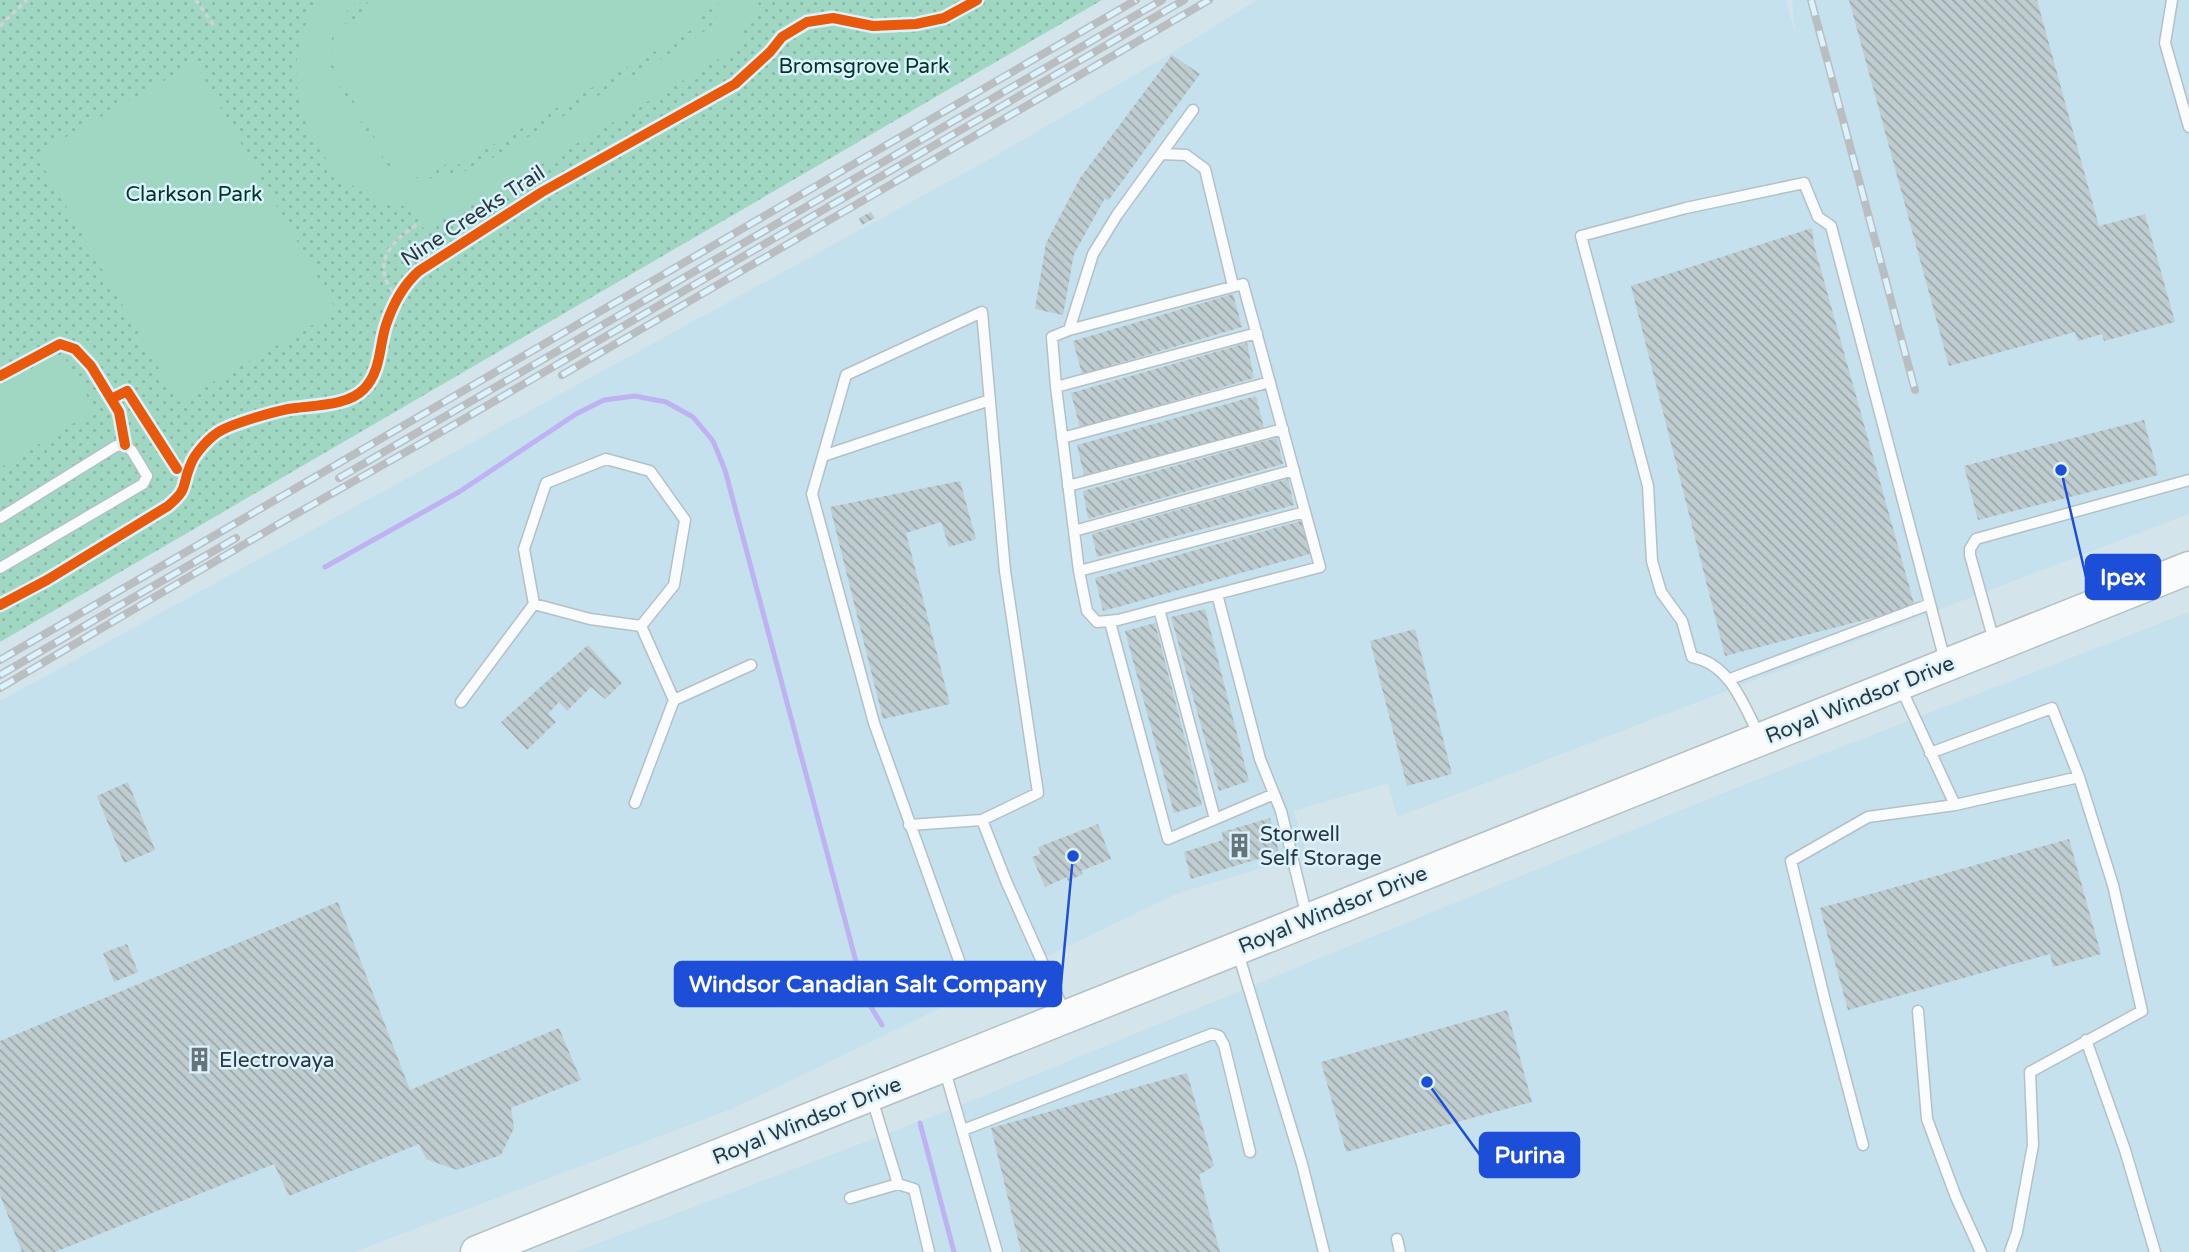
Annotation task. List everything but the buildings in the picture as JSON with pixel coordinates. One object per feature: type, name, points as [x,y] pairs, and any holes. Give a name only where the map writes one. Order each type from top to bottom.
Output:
[{"type":"main road","name":"Royal Windsor Drive","points":[[477,1252],[2189,568]]},
{"type":"lane","points":[[2172,0],[2165,43],[2189,127]]},
{"type":"lane","points":[[1069,330],[1093,254],[1193,110]]},
{"type":"lane","points":[[1161,154],[1186,155],[1205,169],[1233,286]]},
{"type":"lane","points":[[1761,739],[1730,678],[1709,662],[1692,657],[1682,621],[1664,598],[1660,588],[1650,545],[1648,486],[1581,236],[1686,208],[1804,183],[1818,216],[1831,226],[1946,665]]},
{"type":"lane","points":[[1243,284],[1320,567],[1110,622],[1097,622],[1087,611],[1079,571],[1052,337],[1069,330],[1233,286],[1243,284]]},
{"type":"lane","points":[[909,825],[982,820],[1038,793],[1005,571],[982,312],[846,375],[812,494],[874,723],[909,825],[966,980]]},
{"type":"lane","points":[[1056,387],[1257,333]]},
{"type":"lane","points":[[1062,438],[1270,382]]},
{"type":"lane","points":[[823,456],[990,400]]},
{"type":"lane","points":[[1068,486],[1283,429]]},
{"type":"lane","points":[[0,518],[116,446],[125,445],[132,451],[146,476],[143,484],[0,568]]},
{"type":"lane","points":[[461,702],[534,604],[524,549],[546,483],[606,459],[650,471],[685,520],[674,585],[641,626]]},
{"type":"lane","points":[[1074,531],[1294,470]]},
{"type":"lane","points":[[1995,646],[1970,555],[1970,549],[1976,539],[2189,480]]},
{"type":"lane","points":[[1079,571],[1305,512]]},
{"type":"lane","points":[[1217,594],[1260,759],[1281,811],[1308,920]]},
{"type":"lane","points":[[534,604],[590,619],[641,626]]},
{"type":"lane","points":[[1730,678],[1930,604]]},
{"type":"lane","points":[[1159,609],[1215,819]]},
{"type":"lane","points":[[1110,622],[1168,839],[1274,794]]},
{"type":"lane","points":[[635,803],[674,700],[641,626]]},
{"type":"lane","points":[[674,700],[751,665]]},
{"type":"lane","points":[[1899,684],[1955,805]]},
{"type":"lane","points":[[1930,753],[2052,708],[2079,777],[2113,885],[2142,1011],[2030,1072],[2033,1144],[2017,1231],[2010,1252]]},
{"type":"lane","points":[[1863,1145],[1791,861],[1868,817],[1955,805],[2079,777]]},
{"type":"lane","points":[[982,820],[1066,1016]]},
{"type":"lane","points":[[1237,948],[1302,1164],[1324,1252]]},
{"type":"lane","points":[[1918,1011],[1927,1119],[1956,1197],[1981,1252]]},
{"type":"lane","points":[[963,1130],[1212,1034],[1219,1036],[1224,1045],[1250,1152]]},
{"type":"lane","points":[[2087,1040],[2125,1150],[2155,1252]]},
{"type":"lane","points":[[944,1067],[997,1252]]},
{"type":"lane","points":[[870,1095],[898,1184]]},
{"type":"lane","points":[[850,1198],[898,1184],[914,1189],[929,1252]]},
{"type":"lane","points":[[1397,1239],[1400,1252]]},
{"type":"path","points":[[0,26],[27,0]]},
{"type":"path","points":[[196,0],[215,27]]},
{"type":"path","points":[[396,302],[384,275],[383,264],[388,248],[405,232],[420,223]]},
{"type":"path","points":[[0,376],[60,344],[75,349],[91,366],[119,412],[125,445]]},
{"type":"path","points":[[111,398],[127,391],[177,469]]},
{"type":"path","points":[[146,476],[162,481],[177,469],[189,470]]},
{"type":"shaded area","points":[[1257,0],[1786,0],[1795,33],[1792,0],[2189,0],[2189,514],[1397,817],[1388,783],[1294,811],[1307,854],[1176,894],[734,1108],[354,1252],[0,1252],[0,701],[995,156]]},
{"type":"shaded area","points":[[2189,612],[2189,1252],[575,1252],[939,1114],[1743,785]]},
{"type":"green space","name":"Clarkson Park","points":[[0,0],[1102,0],[0,642]]},
{"type":"green space","points":[[319,0],[359,0],[346,12],[332,38],[329,68],[386,164],[404,175],[422,179],[447,177],[477,167],[690,42],[711,26],[727,0],[760,0],[753,18],[739,35],[743,45],[478,202],[424,229],[410,207],[378,200],[352,185],[330,164],[314,140],[302,113],[297,84],[297,55],[305,27]]},
{"type":"green space","points":[[373,0],[725,0],[697,18],[700,25],[456,166],[452,161],[429,173],[416,176],[392,167],[332,64],[334,37],[343,26],[366,12],[363,6]]},
{"type":"green space","points":[[195,63],[337,311],[178,402],[36,154]]},
{"type":"green space","points":[[55,355],[64,357],[94,408],[92,412],[0,468],[0,388]]},
{"type":"waterway","points":[[325,567],[459,492],[576,414],[604,400],[635,396],[666,402],[693,417],[713,441],[725,470],[866,999],[882,1025]]},
{"type":"waterway","points":[[920,1123],[954,1252]]},
{"type":"railway","points":[[0,660],[1136,0]]},
{"type":"railway","points":[[339,478],[1162,0]]},
{"type":"railway","points":[[0,688],[1184,0]]},
{"type":"railway","points":[[562,375],[1209,0]]},
{"type":"railway","points":[[1811,0],[1915,390]]},
{"type":"railway","points":[[0,675],[236,538]]},
{"type":"cycle path","name":"Nine Creeks Trail","points":[[0,605],[47,580],[168,506],[182,491],[192,461],[199,451],[222,430],[272,413],[338,402],[357,395],[374,375],[386,325],[395,302],[419,271],[542,192],[735,84],[770,52],[782,37],[807,22],[833,18],[873,26],[916,24],[944,18],[977,0]]},
{"type":"cycle path","points":[[0,376],[60,344],[75,349],[91,366],[119,412],[125,445]]},
{"type":"cycle path","points":[[111,399],[127,391],[177,469]]},
{"type":"place","name":"Ipex","points":[[2061,470]]},
{"type":"place","name":"Storwell Self Storage","points":[[1240,846]]},
{"type":"place","name":"Windsor Canadian Salt Company","points":[[1073,856]]},
{"type":"place","name":"Electrovaya","points":[[199,1060]]},
{"type":"place","name":"Purina","points":[[1427,1082]]},
{"type":"park label","name":"Bromsgrove Park","points":[[864,66]]}]
